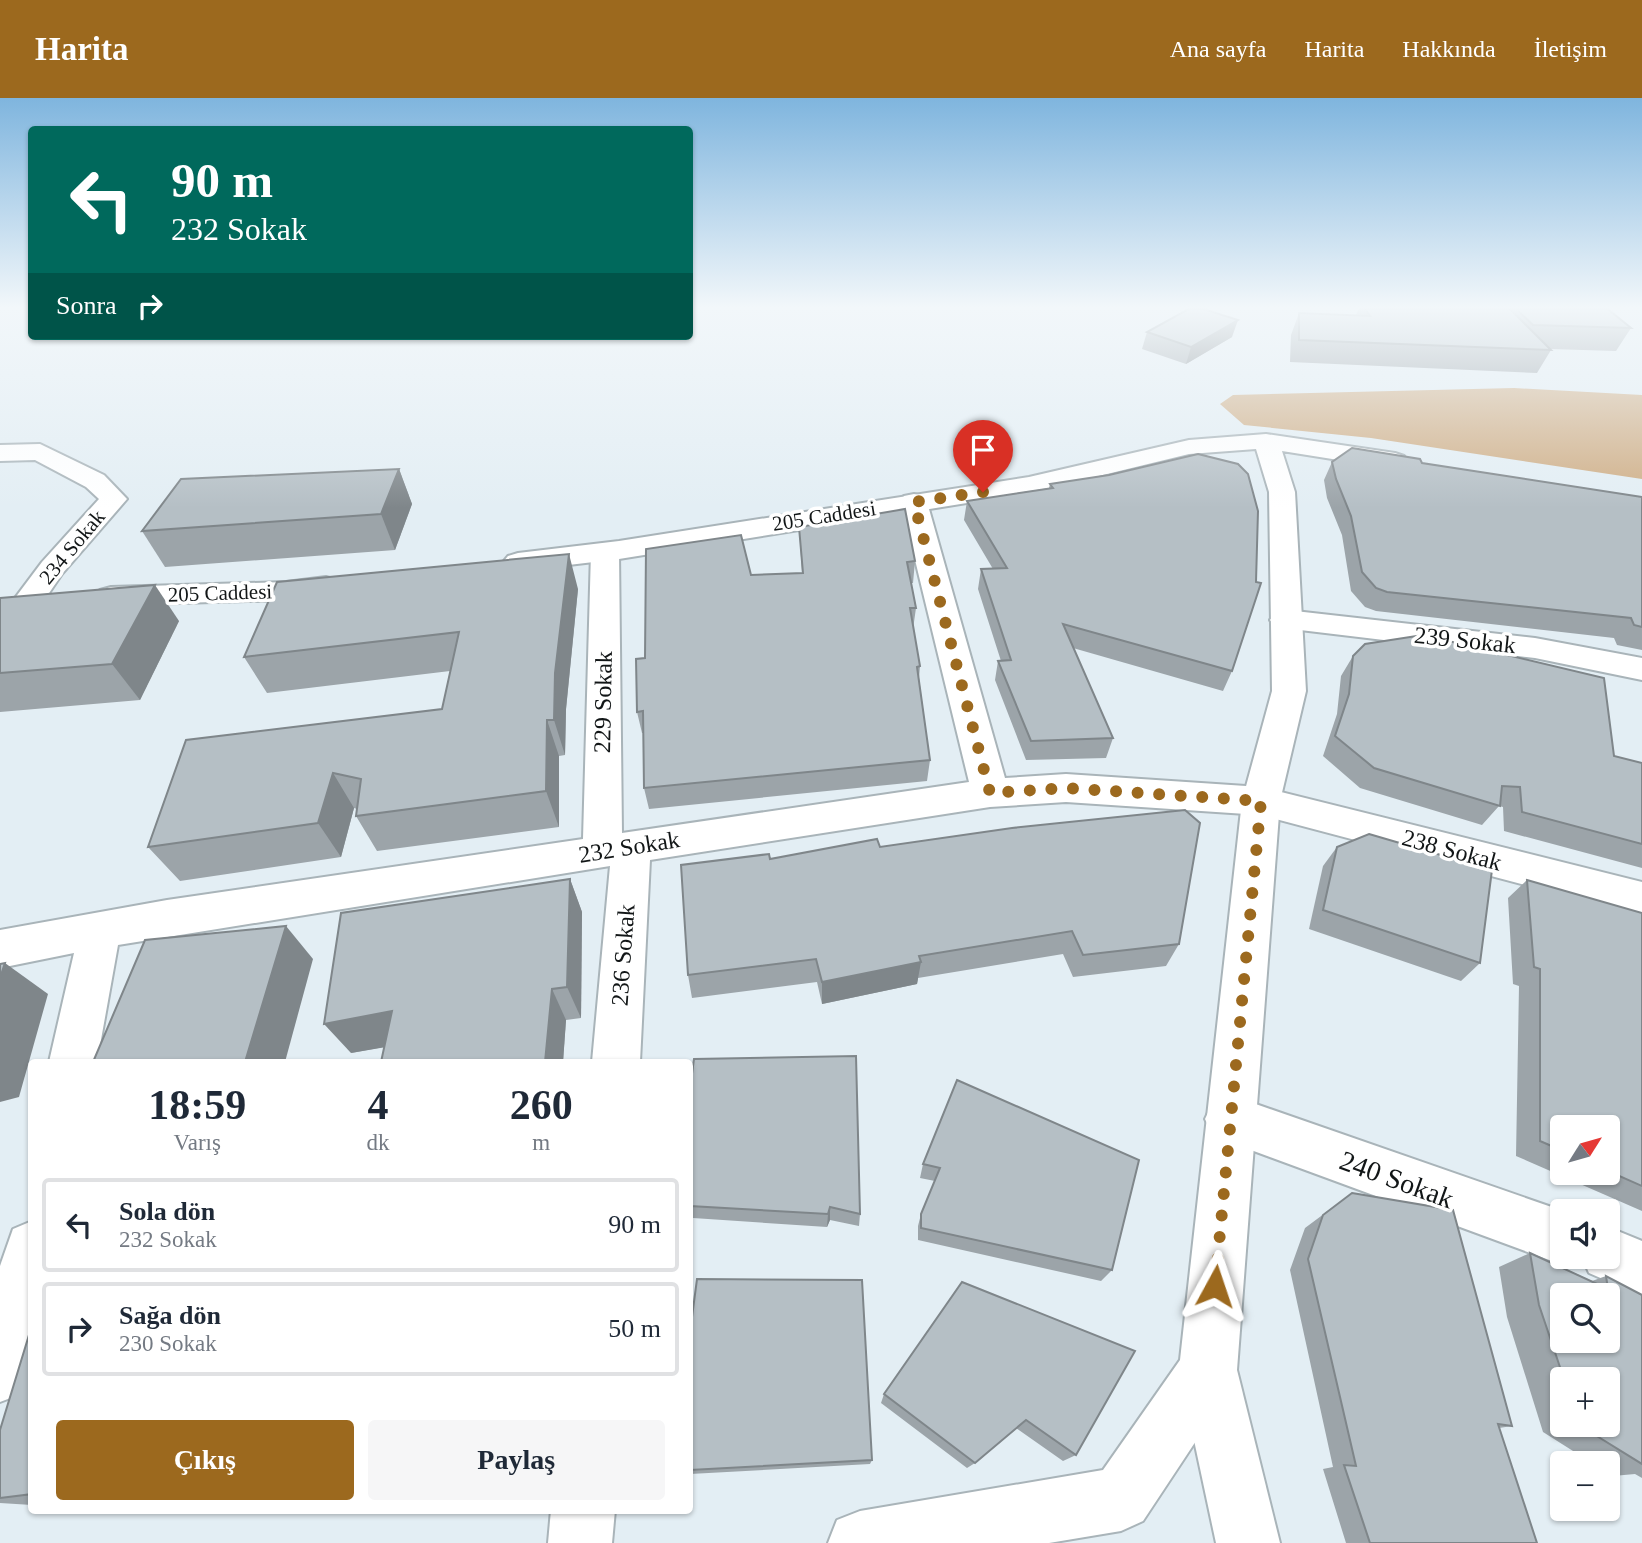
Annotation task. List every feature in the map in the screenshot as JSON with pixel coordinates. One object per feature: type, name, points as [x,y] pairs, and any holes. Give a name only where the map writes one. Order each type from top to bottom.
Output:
[{"type":"street","name":"205 Caddesi","points":[[494,565],[605,552],[1029,485],[1189,447],[1266,441],[1427,465]]},
{"type":"street","points":[[1248,1543],[1208,1370],[1261,801],[1289,691],[1282,492],[1266,441]]},
{"type":"street","name":"234 Sokak","points":[[0,453],[40,452],[95,481],[114,499],[52,568],[30,598]]},
{"type":"street","points":[[914,502],[990,793]]},
{"type":"street","name":"229 Sokak","points":[[605,552],[616,849]]},
{"type":"street","name":"205 Caddesi","points":[[0,599],[286,591],[355,582]]},
{"type":"street","name":"239 Sokak","points":[[1286,620],[1535,648],[1642,669]]},
{"type":"street","name":"232 Sokak","points":[[0,949],[100,930],[990,793],[1066,788],[1261,801]]},
{"type":"street","name":"238 Sokak","points":[[1261,801],[1642,900]]},
{"type":"street","name":"236 Sokak","points":[[616,849],[616,1059]]},
{"type":"street","points":[[73,1059],[100,930]]},
{"type":"street","name":"240 Sokak","points":[[1230,1119],[1550,1233]]},
{"type":"street","points":[[1620,1259],[1642,1269]]},
{"type":"street","points":[[0,1373],[28,1264]]},
{"type":"street","points":[[860,1543],[1121,1499],[1208,1370]]},
{"type":"street","points":[[580,1543],[583,1514]]},
{"type":"shaded area","points":[[1514,388],[1642,395],[1642,479],[1371,438],[1244,425],[1220,404],[1233,395]]},
{"type":"building","points":[[1352,448],[1420,459],[1422,463],[1642,497],[1642,627],[1634,625],[1631,618],[1387,592],[1376,588],[1362,572],[1351,516],[1332,462]]},
{"type":"building","points":[[1198,454],[1238,464],[1248,474],[1258,511],[1256,582],[1261,583],[1232,671],[1063,624],[1113,738],[1031,741],[998,661],[1011,660],[981,569],[1007,568],[967,501],[1053,488],[1050,484],[1109,475]]},
{"type":"building","points":[[399,469],[381,514],[142,531],[181,479]]},
{"type":"building","points":[[905,509],[915,561],[907,562],[916,608],[910,608],[920,666],[917,667],[930,760],[644,788],[643,711],[637,712],[636,659],[645,658],[646,549],[741,535],[751,575],[803,573],[799,527]]},
{"type":"building","points":[[569,554],[555,673],[554,720],[547,720],[546,791],[356,816],[361,779],[333,773],[318,823],[148,847],[186,740],[442,709],[459,632],[244,657],[277,582]]},
{"type":"building","points":[[155,585],[112,664],[0,673],[0,598]]},
{"type":"building","points":[[1423,635],[1604,678],[1614,756],[1642,763],[1642,844],[1522,812],[1520,787],[1502,786],[1500,806],[1374,768],[1335,736],[1349,694],[1353,656],[1365,644]]},
{"type":"building","points":[[1185,810],[1200,823],[1179,944],[1083,955],[1072,931],[919,956],[921,962],[822,982],[816,959],[688,975],[681,865],[769,854],[770,859],[877,839],[880,847],[1012,828]]},
{"type":"building","points":[[1369,834],[1492,870],[1480,963],[1323,910],[1337,847]]},
{"type":"building","points":[[570,879],[567,987],[552,989],[545,1059],[382,1059],[392,1011],[324,1024],[341,913]]},
{"type":"building","points":[[1527,880],[1642,913],[1642,1186],[1620,1176],[1620,1115],[1550,1115],[1550,1145],[1540,1141],[1540,969],[1534,967]]},
{"type":"building","points":[[286,926],[246,1059],[94,1059],[145,940]]},
{"type":"building","points":[[5,963],[0,978],[0,964]]},
{"type":"building","points":[[856,1056],[860,1214],[830,1207],[828,1214],[693,1206],[694,1059]]},
{"type":"building","points":[[957,1080],[1139,1160],[1112,1270],[921,1228],[921,1214],[940,1168],[923,1164]]},
{"type":"building","points":[[1352,1193],[1453,1210],[1512,1426],[1498,1424],[1537,1543],[1370,1543],[1344,1465],[1356,1466],[1308,1259],[1323,1215]]},
{"type":"building","points":[[1530,1253],[1550,1262],[1550,1269],[1565,1269],[1595,1283],[1550,1283],[1550,1338],[1539,1305]]},
{"type":"building","points":[[1606,1276],[1619,1283],[1607,1283]]},
{"type":"building","points":[[697,1279],[862,1280],[872,1460],[693,1470],[693,1309]]},
{"type":"building","points":[[962,1282],[1135,1351],[1076,1455],[1026,1420],[975,1463],[884,1394]]},
{"type":"building","points":[[1620,1283],[1642,1295],[1642,1464],[1598,1437],[1620,1437],[1620,1367],[1560,1367],[1555,1353],[1620,1353]]},
{"type":"building","points":[[28,1338],[28,1494],[0,1498],[0,1430]]},
{"type":"route","points":[[983,492],[914,502],[990,793],[1066,788],[1261,801],[1215,1286]]}]
